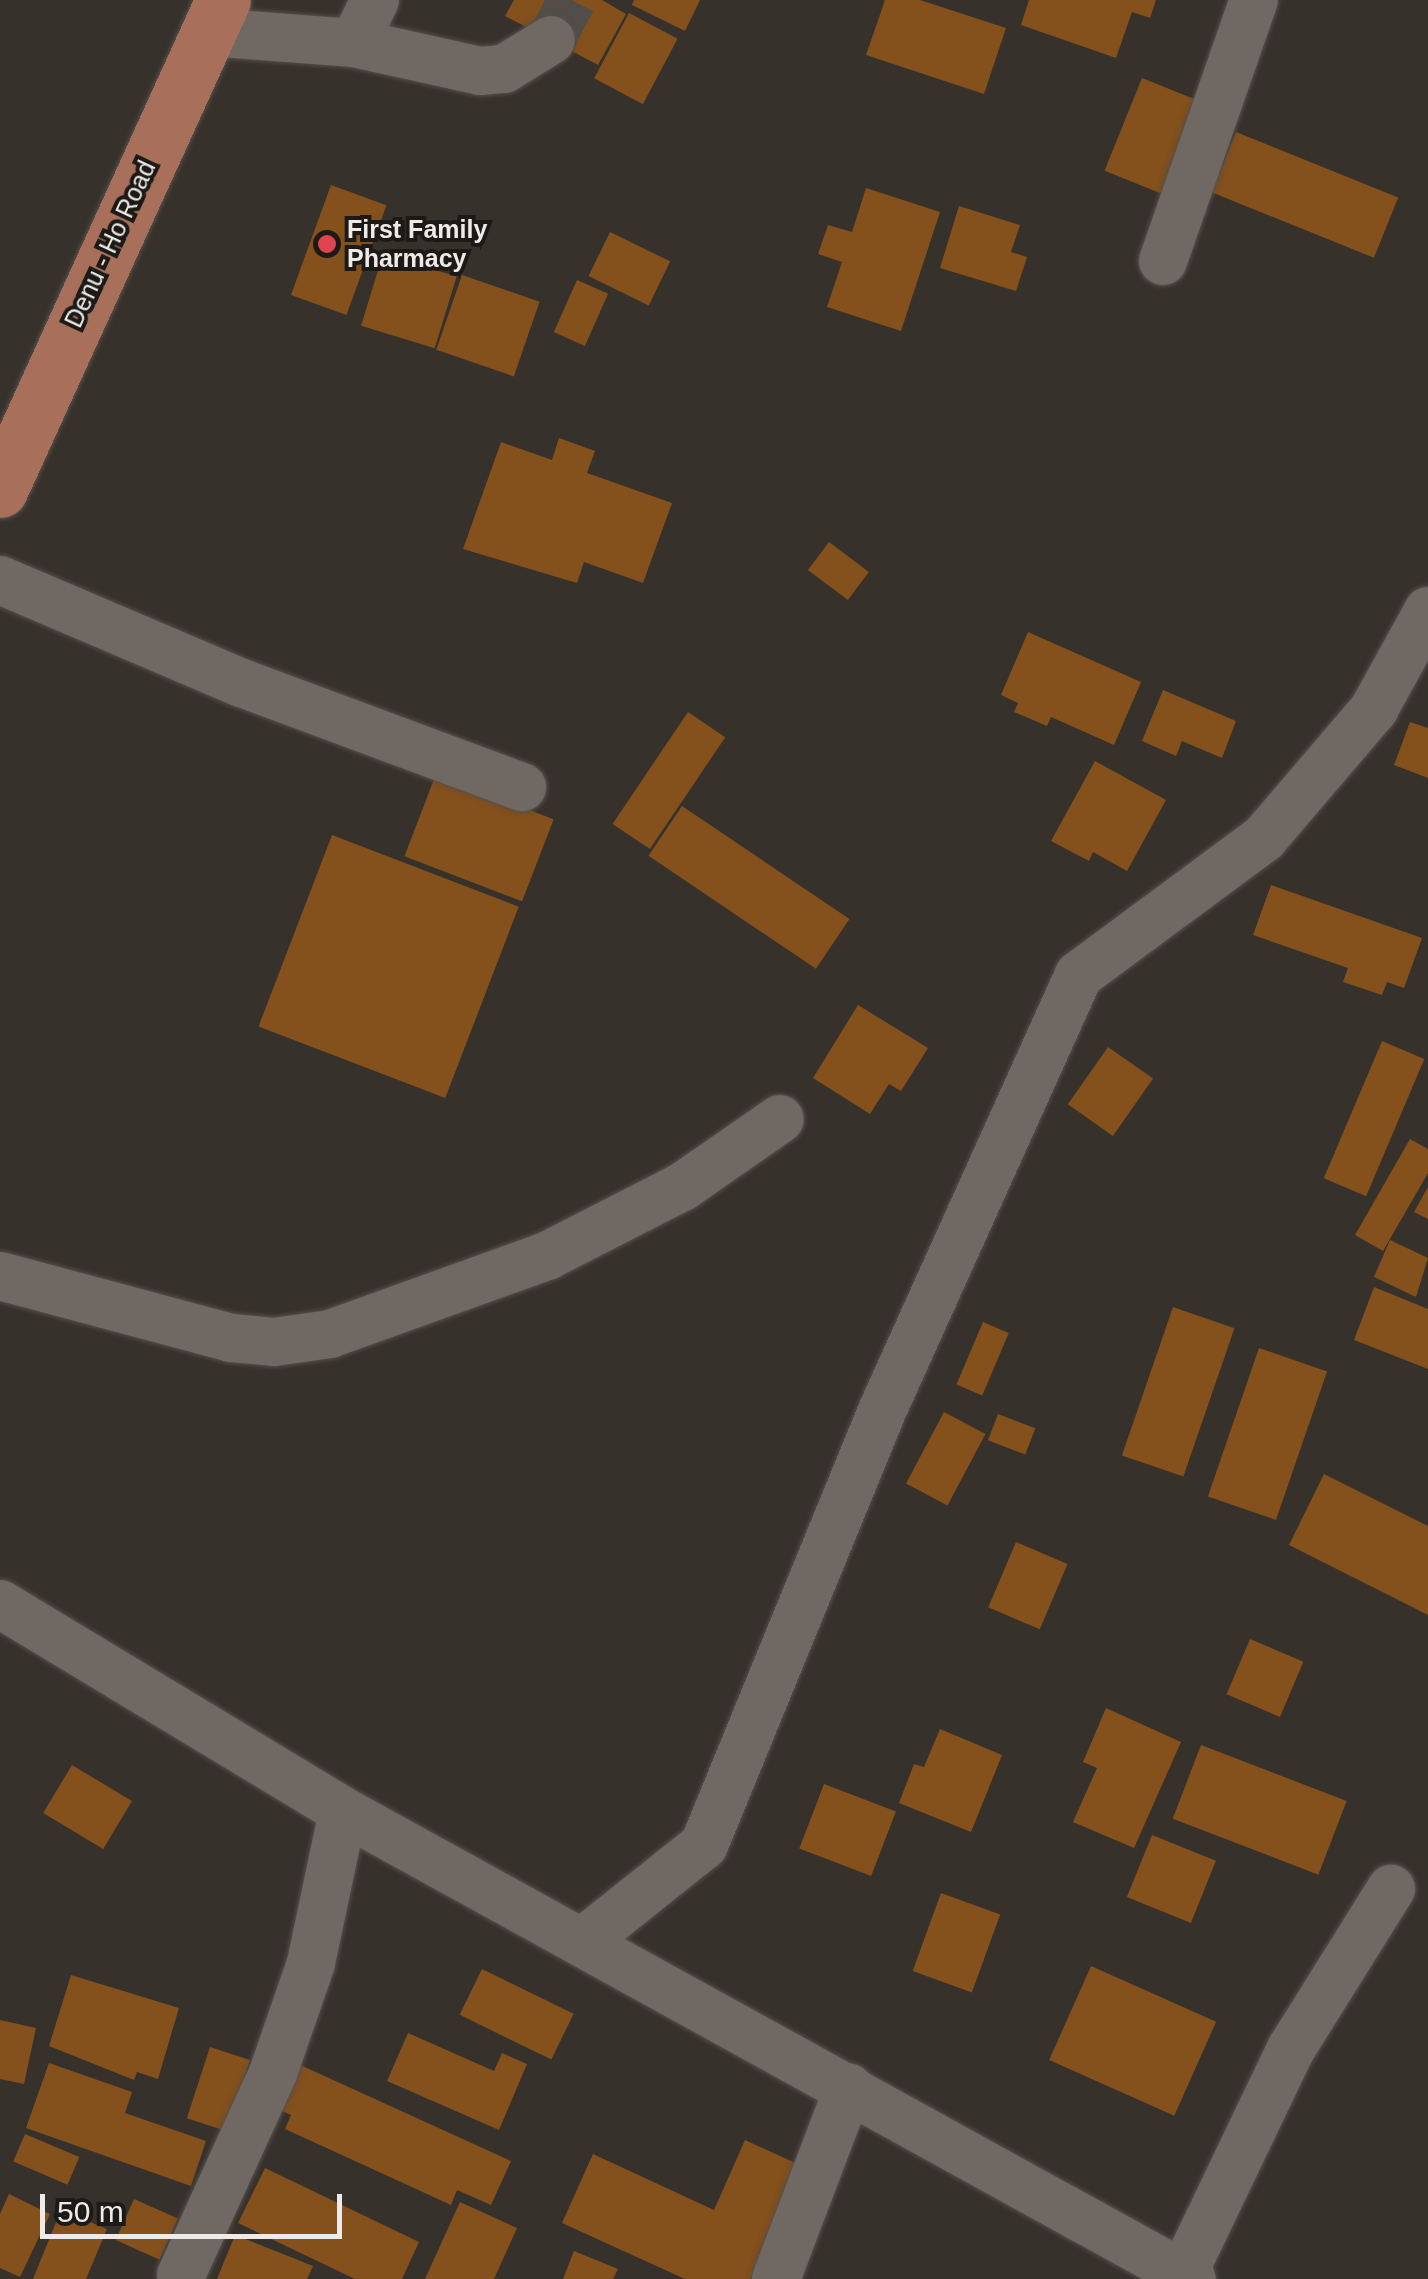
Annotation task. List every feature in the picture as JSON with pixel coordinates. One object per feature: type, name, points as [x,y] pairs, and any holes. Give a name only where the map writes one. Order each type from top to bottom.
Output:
[{"type":"main road","name":"Denu - Ho Road","points":[[0,490],[215,16]]},
{"type":"street","points":[[354,43],[376,0]]},
{"type":"street","points":[[1164,261],[1254,0]]},
{"type":"street","points":[[215,16],[480,71],[504,70],[551,40]]},
{"type":"street","points":[[0,580],[242,683],[522,786]]},
{"type":"street","points":[[585,1940],[704,1846],[882,1411],[1079,976],[1264,838],[1374,708],[1428,611]]},
{"type":"street","points":[[0,1276],[232,1338],[274,1342],[330,1334],[566,1246],[682,1187],[780,1119]]},
{"type":"street","points":[[0,1604],[342,1811],[585,1940],[1187,2276],[1292,2049],[1391,1888]]},
{"type":"street","points":[[181,2274],[273,2074],[312,1963],[342,1811]]},
{"type":"street","points":[[776,2279],[850,2087]]},
{"type":"building","points":[[514,0],[602,0],[626,14],[598,65],[505,16]]},
{"type":"building","points":[[634,0],[700,0],[685,31],[632,5]]},
{"type":"building","points":[[885,0],[920,0],[1006,28],[984,94],[866,55]]},
{"type":"building","points":[[1029,0],[1156,0],[1150,18],[1132,12],[1116,58],[1021,25]]},
{"type":"building","points":[[629,13],[678,39],[643,104],[594,78]]},
{"type":"building","points":[[1142,78],[1199,101],[1161,194],[1105,171]]},
{"type":"building","points":[[1236,132],[1398,198],[1374,258],[1212,192]]},
{"type":"building","points":[[331,185],[386,205],[346,315],[291,295]]},
{"type":"building","points":[[866,188],[940,212],[901,331],[827,307],[842,262],[818,254],[828,225],[852,232]]},
{"type":"building","points":[[959,206],[1020,225],[1011,252],[1027,257],[1016,291],[940,268]]},
{"type":"building","points":[[610,232],[670,261],[649,305],[589,276]]},
{"type":"building","points":[[383,254],[457,277],[435,348],[361,326]]},
{"type":"building","points":[[462,275],[540,302],[514,376],[436,350]]},
{"type":"building","points":[[577,280],[608,294],[585,346],[554,332]]},
{"type":"building","points":[[559,438],[595,451],[587,473],[672,503],[643,583],[584,562],[577,583],[463,549],[501,442],[552,460]]},
{"type":"building","points":[[829,542],[869,572],[848,600],[808,570]]},
{"type":"building","points":[[1028,632],[1141,682],[1114,745],[1051,717],[1047,726],[1014,712],[1018,703],[1001,695]]},
{"type":"building","points":[[1163,690],[1236,721],[1222,758],[1182,741],[1176,756],[1142,741]]},
{"type":"building","points":[[688,712],[725,737],[650,849],[613,824]]},
{"type":"building","points":[[1410,722],[1428,728],[1428,778],[1394,765]]},
{"type":"building","points":[[1095,761],[1166,800],[1127,871],[1093,852],[1089,861],[1051,841]]},
{"type":"building","points":[[436,774],[554,819],[522,901],[404,856]]},
{"type":"building","points":[[682,806],[849,919],[816,969],[648,856]]},
{"type":"building","points":[[332,835],[519,907],[445,1098],[259,1026]]},
{"type":"building","points":[[1271,885],[1422,938],[1404,988],[1387,982],[1382,995],[1343,982],[1348,968],[1253,935]]},
{"type":"building","points":[[858,1005],[928,1048],[901,1091],[889,1084],[870,1114],[813,1078]]},
{"type":"building","points":[[1382,1041],[1424,1059],[1366,1196],[1324,1178]]},
{"type":"building","points":[[1108,1047],[1153,1079],[1113,1136],[1068,1104]]},
{"type":"building","points":[[1410,1139],[1428,1149],[1428,1173],[1383,1251],[1355,1235]]},
{"type":"building","points":[[1428,1187],[1428,1219],[1414,1212]]},
{"type":"building","points":[[1390,1240],[1428,1258],[1416,1297],[1374,1277]]},
{"type":"building","points":[[1374,1287],[1428,1309],[1428,1369],[1354,1340]]},
{"type":"building","points":[[1173,1307],[1234,1328],[1183,1477],[1122,1455]]},
{"type":"building","points":[[983,1322],[1009,1333],[982,1396],[956,1385]]},
{"type":"building","points":[[1259,1348],[1327,1371],[1276,1520],[1208,1496]]},
{"type":"building","points":[[944,1412],[985,1434],[947,1506],[906,1484]]},
{"type":"building","points":[[998,1414],[1035,1428],[1025,1454],[988,1440]]},
{"type":"building","points":[[1324,1474],[1428,1526],[1428,1615],[1289,1545]]},
{"type":"building","points":[[1016,1542],[1068,1564],[1040,1629],[988,1607]]},
{"type":"building","points":[[1250,1639],[1303,1662],[1280,1717],[1227,1694]]},
{"type":"building","points":[[1106,1708],[1181,1742],[1134,1848],[1073,1822],[1097,1768],[1083,1762]]},
{"type":"building","points":[[940,1729],[1002,1755],[971,1832],[899,1803],[914,1764],[924,1767]]},
{"type":"building","points":[[1201,1745],[1347,1801],[1318,1875],[1173,1819]]},
{"type":"building","points":[[72,1765],[132,1801],[103,1849],[43,1813]]},
{"type":"building","points":[[824,1784],[896,1812],[871,1876],[799,1848]]},
{"type":"building","points":[[1152,1835],[1216,1861],[1191,1923],[1127,1897]]},
{"type":"building","points":[[941,1893],[1000,1915],[972,1993],[913,1971]]},
{"type":"building","points":[[1091,1966],[1216,2022],[1174,2116],[1049,2060]]},
{"type":"building","points":[[482,1969],[574,2014],[551,2060],[460,2015]]},
{"type":"building","points":[[71,1975],[179,2008],[158,2079],[137,2072],[134,2080],[49,2046]]},
{"type":"building","points":[[0,2020],[36,2028],[24,2084],[0,2079]]},
{"type":"building","points":[[408,2033],[494,2071],[502,2053],[527,2064],[499,2130],[387,2081]]},
{"type":"building","points":[[210,2047],[250,2060],[227,2131],[187,2118]]},
{"type":"building","points":[[49,2063],[132,2092],[125,2113],[206,2141],[191,2186],[26,2128]]},
{"type":"building","points":[[298,2064],[511,2161],[491,2205],[457,2190],[451,2205],[285,2129],[291,2115],[278,2109]]},
{"type":"building","points":[[25,2134],[79,2157],[68,2185],[13,2162]]},
{"type":"building","points":[[745,2140],[802,2166],[751,2279],[685,2279],[562,2223],[593,2154],[714,2210]]},
{"type":"building","points":[[265,2168],[419,2242],[402,2279],[355,2279],[238,2223]]},
{"type":"building","points":[[9,2194],[50,2214],[20,2277],[0,2268],[0,2214]]},
{"type":"building","points":[[134,2199],[178,2219],[160,2260],[116,2240]]},
{"type":"building","points":[[460,2202],[517,2228],[494,2279],[425,2279]]},
{"type":"building","points":[[61,2210],[107,2229],[86,2279],[33,2279]]},
{"type":"building","points":[[235,2235],[313,2266],[307,2279],[217,2279]]},
{"type":"building","points":[[574,2251],[618,2269],[613,2279],[563,2279]]},
{"type":"tunnel","points":[[551,40],[572,0]]},
{"type":"place","name":"First Family Pharmacy","points":[[327,244]]}]
